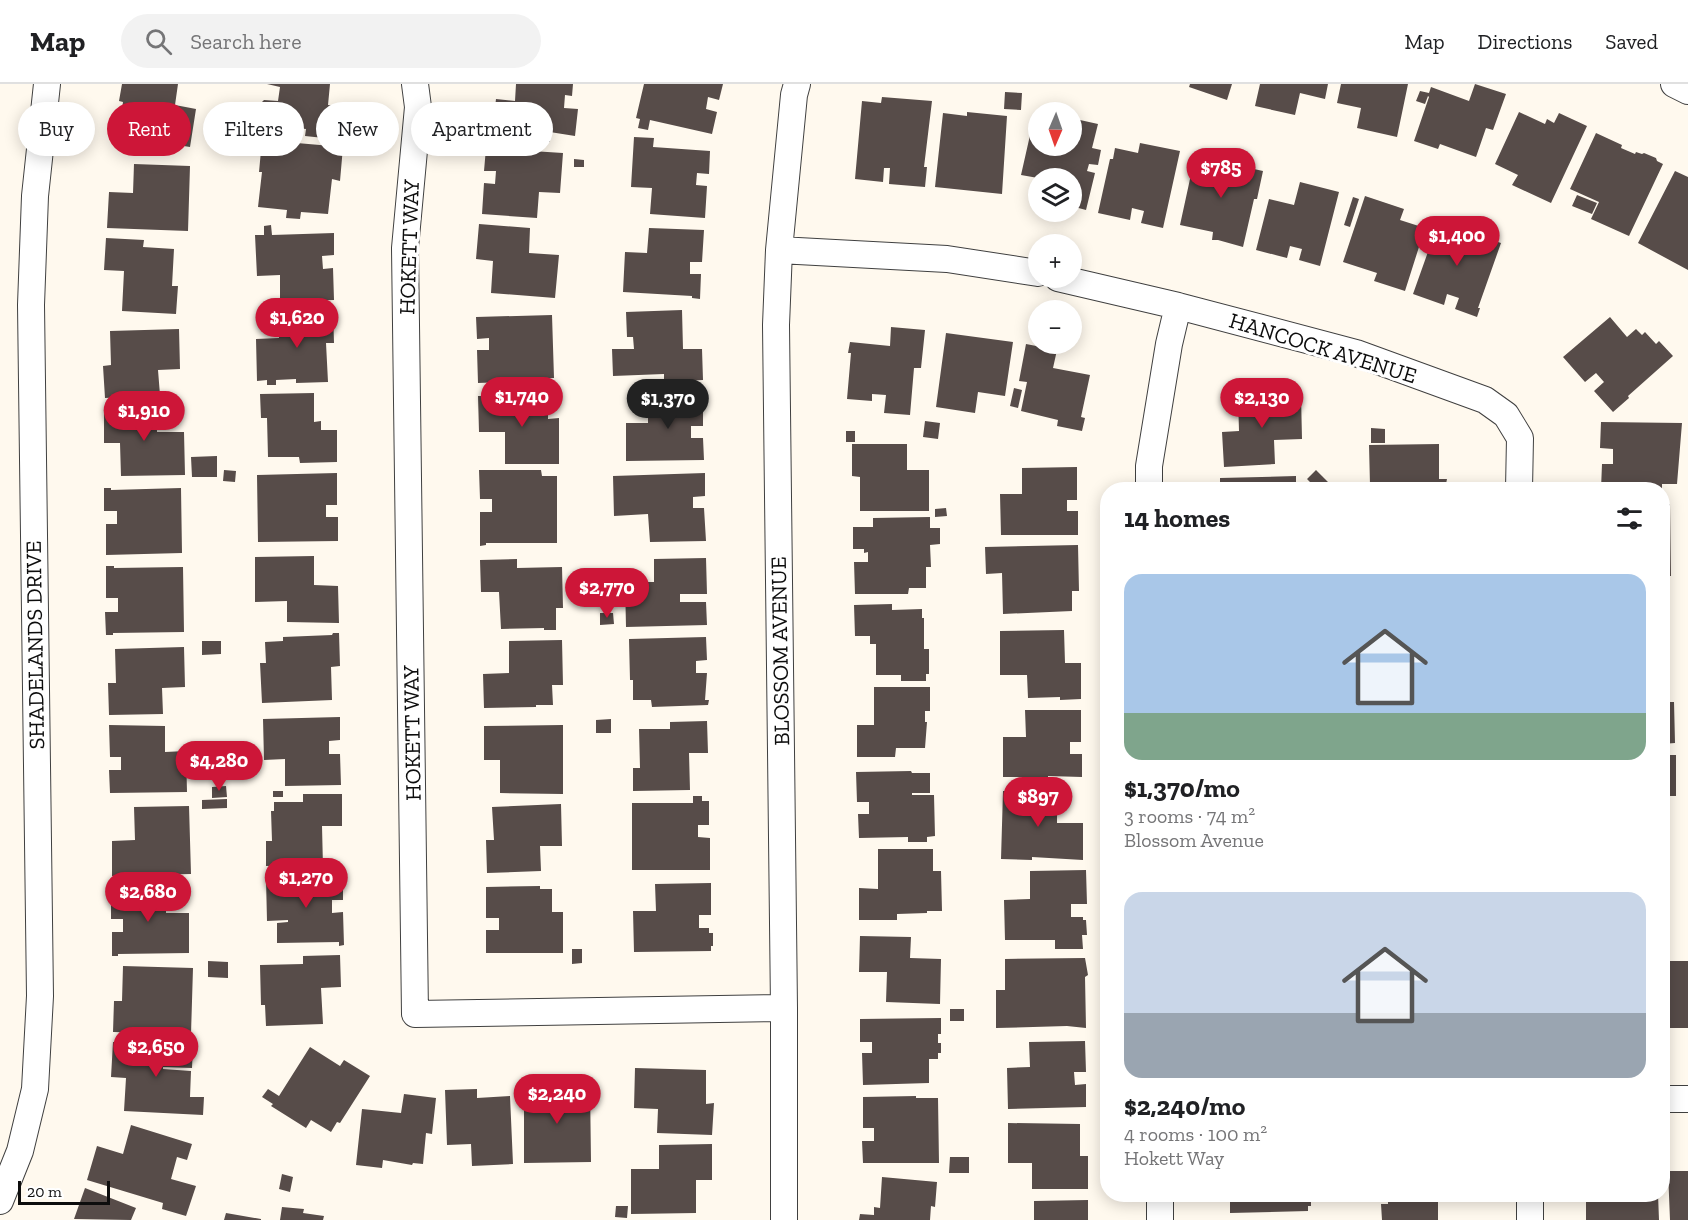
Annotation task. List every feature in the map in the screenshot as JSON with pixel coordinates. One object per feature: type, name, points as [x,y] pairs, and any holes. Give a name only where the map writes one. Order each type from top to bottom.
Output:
[{"type":"street","name":"SHADELANDS DRIVE","points":[[0,1201],[20,1151],[35,1089],[40,996],[31,305],[35,196],[47,84]]},
{"type":"street","name":"HOKETT WAY","points":[[415,84],[418,107],[405,248],[415,1014],[784,1008]]},
{"type":"street","name":"BLOSSOM AVENUE","points":[[784,1220],[784,1008],[776,325],[779,250],[794,94],[797,84]]},
{"type":"street","points":[[1674,84],[1688,91]]},
{"type":"street","points":[[779,250],[946,259],[1028,271]]},
{"type":"street","name":"HANCOCK AVENUE","points":[[1082,284],[1178,306],[1356,354],[1485,400],[1506,415],[1520,438],[1519,482]]},
{"type":"street","points":[[1149,482],[1149,466],[1169,344],[1178,306]]},
{"type":"street","points":[[1670,1099],[1688,1099]]},
{"type":"street","points":[[1160,1202],[1160,1220]]},
{"type":"street","points":[[1530,1202],[1530,1220]]},
{"type":"building","points":[[122,84],[178,84],[175,102],[119,101]]},
{"type":"building","points":[[267,84],[330,84],[328,102],[316,102],[316,137],[305,136],[304,102],[262,102],[264,100],[278,101],[280,87]]},
{"type":"building","points":[[516,84],[573,84],[572,96],[565,95],[564,108],[578,109],[575,136],[553,132],[553,102],[496,102],[496,99],[515,101]]},
{"type":"building","points":[[644,84],[723,84],[719,100],[708,97],[706,109],[717,112],[712,134],[650,120],[648,130],[638,128],[640,119],[636,118]]},
{"type":"building","points":[[1190,84],[1232,84],[1227,100],[1189,87]]},
{"type":"building","points":[[1260,84],[1328,84],[1325,99],[1300,93],[1295,115],[1255,106]]},
{"type":"building","points":[[1341,84],[1408,84],[1397,137],[1357,128],[1361,108],[1337,103]]},
{"type":"building","points":[[1475,84],[1506,94],[1493,130],[1486,128],[1476,157],[1440,144],[1438,149],[1414,141],[1429,97],[1425,104],[1416,101],[1420,91],[1429,93],[1431,87],[1469,101]]},
{"type":"building","points":[[1005,92],[1022,93],[1021,110],[1004,109]]},
{"type":"building","points":[[882,97],[932,101],[924,167],[927,167],[925,187],[889,184],[890,168],[884,168],[883,182],[855,179],[862,101],[881,103]]},
{"type":"building","points":[[191,108],[196,109],[191,141]]},
{"type":"building","points":[[967,112],[1007,116],[1002,194],[935,187],[943,113],[967,116]]},
{"type":"building","points":[[1519,112],[1545,124],[1547,119],[1554,123],[1559,113],[1587,126],[1551,203],[1512,185],[1518,175],[1495,164]]},
{"type":"building","points":[[1082,120],[1098,124],[1092,148],[1101,150],[1098,165],[1089,164],[1087,171],[1095,173],[1086,210],[1082,209],[1082,168],[1028,168],[1028,176],[1021,175],[1028,144],[1028,156],[1082,156]]},
{"type":"building","points":[[1596,133],[1622,145],[1621,148],[1635,154],[1636,152],[1644,153],[1663,164],[1629,236],[1591,219],[1599,202],[1570,189]]},
{"type":"building","points":[[634,137],[654,138],[653,147],[710,151],[709,174],[697,173],[696,185],[707,186],[705,218],[650,214],[652,188],[631,187]]},
{"type":"building","points":[[1140,143],[1180,151],[1163,228],[1141,223],[1144,211],[1132,208],[1130,220],[1098,213],[1110,159],[1113,159],[1115,148],[1138,153]]},
{"type":"building","points":[[304,144],[316,145],[316,156],[342,156],[340,181],[332,179],[328,214],[301,212],[300,219],[286,218],[287,210],[258,207],[262,172],[259,172],[260,156],[304,156]]},
{"type":"building","points":[[553,152],[563,153],[560,193],[539,192],[537,218],[482,214],[484,183],[495,184],[496,171],[484,171],[485,156],[553,156]]},
{"type":"building","points":[[1195,156],[1263,171],[1243,247],[1212,240],[1213,232],[1180,225]]},
{"type":"building","points":[[574,159],[584,160],[584,167],[574,167]]},
{"type":"building","points":[[134,164],[190,166],[188,231],[107,228],[109,192],[133,193]]},
{"type":"building","points":[[1675,171],[1688,177],[1688,270],[1638,243]]},
{"type":"building","points":[[1300,182],[1339,192],[1320,266],[1299,260],[1302,249],[1290,246],[1287,258],[1256,250],[1269,199],[1294,205]]},
{"type":"building","points":[[1577,195],[1597,203],[1592,214],[1572,206]]},
{"type":"building","points":[[1365,196],[1404,209],[1400,220],[1425,228],[1405,291],[1374,281],[1377,273],[1343,262]]},
{"type":"building","points":[[1353,197],[1359,199],[1350,227],[1344,225]]},
{"type":"building","points":[[1440,218],[1463,226],[1462,230],[1501,243],[1478,308],[1480,308],[1477,317],[1455,309],[1459,298],[1447,294],[1444,305],[1413,294]]},
{"type":"building","points":[[479,224],[530,228],[529,253],[559,255],[555,298],[491,293],[493,261],[476,259]]},
{"type":"building","points":[[271,225],[272,235],[334,233],[334,255],[322,256],[323,269],[333,268],[334,300],[280,302],[280,275],[257,276],[255,235],[264,235],[264,226]]},
{"type":"building","points":[[649,228],[704,230],[702,262],[690,262],[690,274],[701,274],[700,299],[692,298],[692,296],[623,292],[625,252],[647,253]]},
{"type":"building","points":[[106,238],[144,240],[143,247],[174,249],[172,286],[178,286],[176,314],[122,311],[124,271],[104,270]]},
{"type":"building","points":[[682,310],[683,349],[702,349],[703,380],[664,382],[664,374],[613,376],[612,349],[634,349],[633,337],[627,337],[626,312]]},
{"type":"building","points":[[333,311],[334,343],[326,343],[328,382],[296,383],[296,379],[276,380],[276,385],[267,385],[267,380],[257,381],[256,339],[279,338],[278,313]]},
{"type":"building","points":[[552,315],[554,378],[478,383],[477,350],[489,350],[489,338],[477,339],[476,317]]},
{"type":"building","points":[[1610,317],[1627,337],[1636,329],[1642,335],[1645,332],[1656,344],[1659,341],[1673,356],[1613,412],[1594,391],[1604,382],[1596,373],[1585,382],[1563,357]]},
{"type":"building","points":[[891,327],[925,330],[921,368],[914,368],[910,415],[884,413],[886,395],[872,394],[872,401],[847,399],[850,342],[890,346]]},
{"type":"building","points":[[179,329],[180,369],[158,370],[160,395],[105,398],[103,366],[111,365],[110,331]]},
{"type":"building","points":[[946,333],[1013,342],[1005,396],[978,392],[975,413],[936,407]]},
{"type":"building","points":[[1026,344],[1028,344],[1028,354],[1056,354],[1053,368],[1090,375],[1081,417],[1085,418],[1082,431],[1057,426],[1058,420],[1021,411],[1027,382],[1019,381]]},
{"type":"building","points":[[484,388],[498,388],[498,394],[484,394]]},
{"type":"building","points":[[1014,388],[1022,390],[1018,408],[1010,406]]},
{"type":"building","points":[[510,392],[525,392],[525,397],[529,399],[548,399],[548,419],[559,418],[559,464],[505,464],[505,432],[479,432],[478,396],[510,396]]},
{"type":"building","points":[[314,393],[314,422],[321,421],[321,430],[337,430],[337,462],[300,463],[299,457],[268,457],[267,418],[261,418],[260,394]]},
{"type":"building","points":[[687,393],[703,393],[703,426],[691,426],[691,438],[703,438],[704,460],[626,461],[626,423],[648,423],[648,396],[687,396]]},
{"type":"building","points":[[1301,395],[1302,439],[1274,440],[1275,464],[1224,467],[1222,432],[1239,431],[1238,397]]},
{"type":"building","points":[[156,406],[157,432],[184,432],[185,475],[121,476],[120,443],[104,443],[104,407]]},
{"type":"building","points":[[925,421],[940,423],[938,439],[923,437]]},
{"type":"building","points":[[1601,422],[1682,423],[1677,484],[1670,484],[1670,482],[1601,482],[1602,464],[1613,464],[1613,449],[1600,448]]},
{"type":"building","points":[[1371,428],[1385,429],[1385,443],[1371,443]]},
{"type":"building","points":[[846,431],[855,431],[855,442],[846,442]]},
{"type":"building","points":[[852,444],[907,444],[907,470],[929,470],[929,511],[860,511],[860,477],[852,476]]},
{"type":"building","points":[[1439,444],[1439,479],[1447,479],[1446,482],[1370,482],[1369,445]]},
{"type":"building","points":[[217,456],[217,477],[192,477],[191,457]]},
{"type":"building","points":[[1077,467],[1077,500],[1067,500],[1067,511],[1078,511],[1078,535],[1001,535],[1000,494],[1022,494],[1022,468]]},
{"type":"building","points":[[224,470],[236,471],[235,482],[223,481]]},
{"type":"building","points":[[479,470],[541,470],[542,476],[557,476],[557,543],[486,543],[480,546],[480,512],[492,512],[492,499],[480,499]]},
{"type":"building","points":[[1316,470],[1328,482],[1310,482],[1307,479]]},
{"type":"building","points":[[337,473],[337,505],[326,505],[326,517],[338,517],[338,541],[258,542],[257,475]]},
{"type":"building","points":[[705,473],[705,496],[693,497],[693,508],[704,508],[706,541],[650,542],[648,514],[614,516],[613,476]]},
{"type":"building","points":[[1296,476],[1296,482],[1220,482],[1220,478]]},
{"type":"building","points":[[104,488],[111,488],[111,490],[181,488],[182,553],[106,555],[106,524],[117,524],[117,511],[104,511]]},
{"type":"building","points":[[1670,504],[1671,576],[1670,576]]},
{"type":"building","points":[[946,508],[947,516],[935,517],[935,509]]},
{"type":"building","points":[[930,517],[930,528],[940,528],[940,544],[930,545],[931,567],[926,567],[926,588],[909,588],[908,594],[855,594],[854,562],[868,562],[868,552],[864,553],[864,549],[853,549],[853,527],[873,527],[873,518]]},
{"type":"building","points":[[1078,545],[1079,591],[1072,591],[1072,611],[1003,614],[1002,573],[986,574],[985,547]]},
{"type":"building","points":[[314,556],[314,585],[338,586],[339,623],[287,622],[287,601],[255,602],[255,557]]},
{"type":"building","points":[[706,558],[707,594],[680,594],[680,602],[706,602],[707,625],[626,627],[625,582],[654,582],[654,559]]},
{"type":"building","points":[[517,559],[517,568],[562,567],[563,608],[556,608],[556,630],[501,629],[499,592],[481,592],[480,560]]},
{"type":"building","points":[[106,566],[114,566],[114,568],[183,567],[184,632],[106,635],[105,612],[118,612],[118,598],[106,598]]},
{"type":"building","points":[[892,604],[892,610],[922,609],[924,649],[929,649],[929,674],[926,674],[926,681],[901,681],[901,675],[876,675],[876,644],[870,644],[870,636],[855,636],[854,605]]},
{"type":"building","points":[[600,613],[613,613],[614,624],[600,625]]},
{"type":"building","points":[[1064,630],[1065,663],[1081,663],[1081,699],[1028,698],[1027,675],[1000,675],[1000,631]]},
{"type":"building","points":[[339,633],[340,666],[331,667],[332,700],[262,703],[260,663],[266,663],[265,642],[283,641],[283,637],[332,635]]},
{"type":"building","points":[[706,637],[707,660],[696,661],[696,673],[707,673],[705,700],[709,700],[708,705],[652,707],[651,700],[633,700],[629,639]]},
{"type":"building","points":[[562,640],[563,685],[552,685],[553,705],[484,708],[483,674],[509,673],[509,641]]},
{"type":"building","points":[[202,641],[221,641],[221,654],[202,655]]},
{"type":"building","points":[[184,647],[185,687],[162,688],[163,714],[109,715],[108,683],[116,683],[115,649]]},
{"type":"building","points":[[874,687],[930,687],[930,711],[925,711],[925,722],[927,722],[925,748],[896,748],[895,757],[857,757],[857,725],[874,725]]},
{"type":"building","points":[[1670,702],[1674,702],[1675,743],[1670,743]]},
{"type":"building","points":[[1025,710],[1081,710],[1081,742],[1070,742],[1070,754],[1082,754],[1082,777],[1048,776],[1048,785],[1024,785],[1024,777],[1003,777],[1003,737],[1026,737]]},
{"type":"building","points":[[340,717],[340,740],[329,741],[329,754],[340,754],[341,785],[285,786],[285,759],[264,760],[263,719]]},
{"type":"building","points":[[611,719],[611,733],[596,733],[596,720]]},
{"type":"building","points":[[707,721],[708,753],[689,753],[690,790],[633,791],[633,768],[640,768],[639,729],[670,729],[670,722]]},
{"type":"building","points":[[109,725],[165,726],[165,752],[186,751],[187,792],[110,793],[109,770],[121,770],[121,757],[110,757]]},
{"type":"building","points":[[563,725],[563,794],[500,793],[500,760],[484,760],[484,726]]},
{"type":"building","points":[[1670,755],[1676,755],[1676,796],[1670,796]]},
{"type":"building","points":[[911,771],[912,773],[930,773],[930,793],[912,793],[912,795],[934,795],[935,836],[927,837],[927,842],[908,842],[908,837],[859,838],[858,814],[869,814],[869,802],[857,802],[856,772]]},
{"type":"building","points":[[226,786],[227,797],[212,798],[212,787]]},
{"type":"building","points":[[1044,789],[1057,790],[1057,823],[1083,823],[1083,860],[1032,857],[1032,860],[1001,859],[1003,791],[1043,792]]},
{"type":"building","points":[[273,791],[283,791],[283,797],[273,797]]},
{"type":"building","points":[[303,794],[342,794],[342,826],[322,826],[323,867],[313,867],[313,865],[266,866],[266,841],[272,841],[271,811],[274,811],[274,802],[303,802]]},
{"type":"building","points":[[693,796],[702,796],[702,801],[709,801],[709,825],[698,825],[698,837],[710,838],[710,870],[632,870],[632,803],[693,803]]},
{"type":"building","points":[[227,799],[227,808],[202,809],[202,800]]},
{"type":"building","points":[[561,804],[562,846],[540,846],[541,871],[487,873],[486,840],[494,840],[492,807]]},
{"type":"building","points":[[189,806],[191,874],[112,876],[112,841],[135,840],[134,807]]},
{"type":"building","points":[[878,849],[933,849],[933,871],[941,871],[942,911],[897,914],[897,920],[859,920],[859,888],[878,889]]},
{"type":"building","points":[[1086,870],[1087,904],[1071,904],[1071,917],[1083,917],[1083,920],[1086,920],[1087,935],[1082,935],[1083,949],[1055,949],[1055,940],[1005,940],[1004,900],[1030,899],[1030,871]]},
{"type":"building","points":[[343,877],[343,900],[332,900],[332,913],[343,912],[344,945],[339,946],[339,942],[277,943],[277,923],[288,922],[288,920],[267,921],[266,879]]},
{"type":"building","points":[[711,883],[711,915],[699,915],[699,928],[709,928],[709,933],[713,933],[711,951],[634,952],[633,911],[656,911],[655,884]]},
{"type":"building","points":[[540,886],[540,889],[552,889],[552,912],[563,912],[563,953],[486,953],[486,930],[499,930],[499,918],[486,918],[486,887]]},
{"type":"building","points":[[166,887],[166,913],[189,913],[189,953],[112,956],[112,932],[123,932],[123,919],[111,919],[111,888]]},
{"type":"building","points":[[860,936],[911,937],[910,958],[941,959],[940,1004],[886,1002],[887,972],[859,972]]},
{"type":"building","points":[[572,949],[582,949],[582,963],[572,964]]},
{"type":"building","points":[[340,955],[341,987],[321,988],[323,1024],[266,1026],[265,1005],[261,1005],[260,965],[303,964],[303,956]]},
{"type":"building","points":[[1085,958],[1088,975],[1085,977],[1086,1028],[1067,1026],[996,1028],[996,990],[1005,990],[1005,959]]},
{"type":"building","points":[[208,961],[228,962],[228,978],[208,977]]},
{"type":"building","points":[[1670,961],[1688,961],[1688,1028],[1670,1028]]},
{"type":"building","points":[[123,966],[193,968],[191,1034],[113,1032],[114,1001],[122,1001]]},
{"type":"building","points":[[950,1009],[964,1009],[964,1021],[950,1021]]},
{"type":"building","points":[[941,1018],[941,1034],[938,1034],[938,1043],[941,1043],[941,1053],[938,1053],[938,1059],[929,1059],[929,1083],[863,1085],[862,1053],[872,1053],[872,1042],[860,1042],[860,1019]]},
{"type":"building","points":[[1085,1041],[1086,1072],[1074,1072],[1075,1085],[1086,1084],[1086,1107],[1008,1109],[1007,1068],[1030,1067],[1029,1042]]},
{"type":"building","points":[[113,1042],[193,1046],[192,1068],[163,1067],[163,1069],[191,1071],[190,1097],[204,1097],[203,1115],[124,1111],[126,1078],[111,1077]]},
{"type":"building","points":[[310,1047],[340,1066],[344,1060],[370,1076],[340,1123],[337,1122],[331,1132],[311,1120],[306,1128],[271,1106],[273,1104],[262,1097],[268,1089],[279,1096]]},
{"type":"building","points":[[635,1068],[706,1070],[706,1104],[714,1103],[712,1135],[657,1133],[658,1109],[634,1108]]},
{"type":"building","points":[[524,1085],[547,1085],[547,1098],[559,1098],[559,1086],[590,1085],[591,1162],[524,1163]]},
{"type":"building","points":[[477,1089],[477,1098],[510,1096],[513,1164],[472,1166],[471,1144],[447,1145],[445,1090]]},
{"type":"building","points":[[404,1094],[436,1098],[432,1134],[426,1133],[423,1164],[413,1163],[412,1165],[383,1160],[382,1168],[356,1165],[362,1109],[401,1113]]},
{"type":"building","points":[[916,1096],[916,1098],[938,1098],[939,1163],[863,1163],[862,1141],[874,1141],[874,1128],[863,1128],[863,1097]]},
{"type":"building","points":[[1008,1123],[1080,1124],[1080,1156],[1088,1156],[1088,1189],[1032,1189],[1032,1163],[1008,1163]]},
{"type":"building","points":[[131,1125],[192,1144],[187,1160],[177,1157],[171,1179],[196,1186],[186,1216],[162,1209],[163,1203],[87,1180],[97,1146],[123,1154]]},
{"type":"building","points":[[712,1144],[712,1180],[696,1180],[696,1213],[631,1214],[631,1169],[659,1169],[659,1145]]},
{"type":"building","points":[[950,1157],[969,1157],[969,1173],[949,1173]]},
{"type":"building","points":[[1670,1171],[1688,1171],[1688,1220],[1670,1220]]},
{"type":"building","points":[[282,1174],[293,1177],[290,1192],[279,1189]]},
{"type":"building","points":[[882,1177],[937,1182],[935,1207],[931,1206],[930,1220],[859,1220],[860,1214],[874,1215],[874,1207],[880,1208]]},
{"type":"building","points":[[85,1188],[136,1208],[131,1220],[74,1219]]},
{"type":"building","points":[[1088,1200],[1088,1220],[1034,1220],[1034,1201]]},
{"type":"building","points":[[1230,1202],[1311,1202],[1308,1211],[1230,1213]]},
{"type":"building","points":[[1388,1202],[1438,1202],[1438,1220],[1382,1220],[1381,1204],[1388,1204]]},
{"type":"building","points":[[1586,1202],[1658,1202],[1659,1220],[1586,1220]]},
{"type":"building","points":[[616,1206],[628,1206],[627,1218],[615,1217]]},
{"type":"building","points":[[282,1207],[304,1209],[303,1213],[324,1216],[323,1220],[280,1220]]},
{"type":"building","points":[[226,1213],[261,1219],[261,1220],[224,1220]]}]
